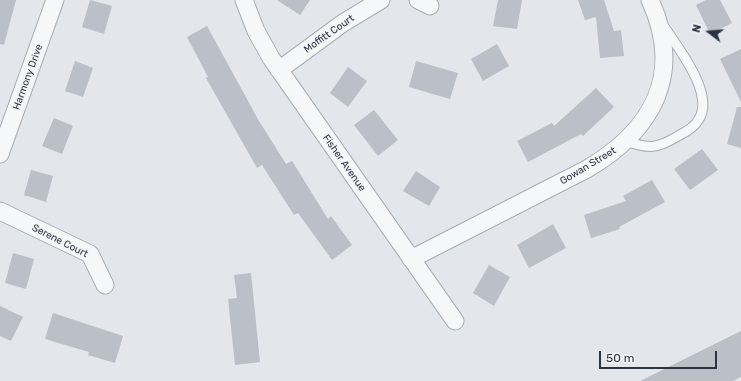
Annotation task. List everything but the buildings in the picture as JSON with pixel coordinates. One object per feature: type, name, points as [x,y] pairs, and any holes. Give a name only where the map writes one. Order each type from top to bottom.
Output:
[{"type":"street","name":"Harmony Drive","points":[[0,154],[55,0]]},
{"type":"street","name":"Fisher Avenue","points":[[244,0],[256,31],[279,70],[455,321]]},
{"type":"street","name":"Moffitt Court","points":[[279,70],[343,23],[381,0]]},
{"type":"street","name":"Gowan Street","points":[[411,259],[587,169],[610,155],[626,141],[640,125],[651,107],[664,69],[664,45],[657,16],[650,0]]},
{"type":"street","name":"Serene Court","points":[[0,212],[90,254],[105,285]]},
{"type":"lane","points":[[626,141],[643,147],[652,148],[677,137],[693,127],[700,118],[704,101],[700,88],[692,71],[657,16]]}]
